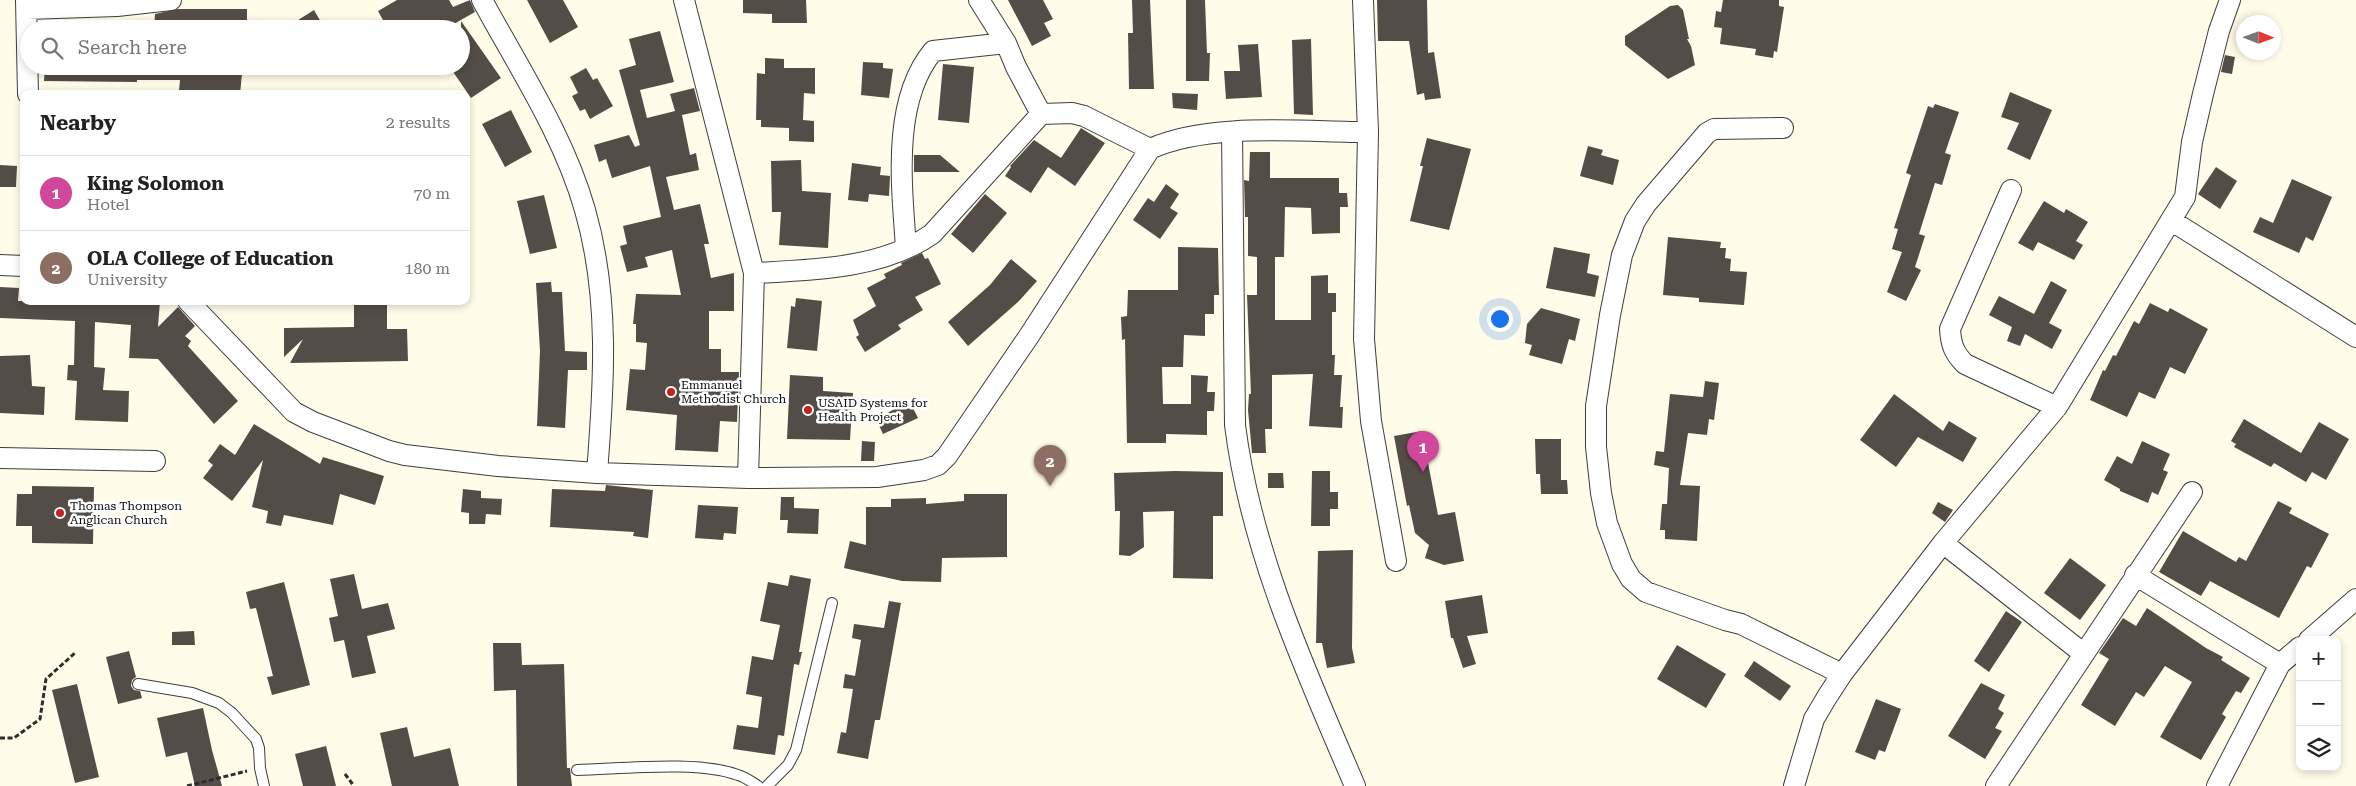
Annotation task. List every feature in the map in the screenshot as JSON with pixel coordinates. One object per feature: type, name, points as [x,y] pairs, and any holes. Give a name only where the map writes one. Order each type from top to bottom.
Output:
[{"type":"street","points":[[27,20],[27,5],[117,6],[171,0]]},
{"type":"street","points":[[482,0],[558,139],[585,211],[601,298],[605,343],[597,473]]},
{"type":"street","points":[[684,0],[754,274],[748,478]]},
{"type":"street","points":[[979,0],[1006,43],[1016,67],[1041,114]]},
{"type":"street","points":[[1363,0],[1368,132],[1364,339],[1370,422],[1396,561]]},
{"type":"street","points":[[1794,786],[1814,719],[1842,674],[1943,543],[2057,407],[2172,221],[2185,197],[2192,142],[2219,31],[2230,0]]},
{"type":"street","points":[[906,248],[902,181],[904,129],[916,81],[925,61],[933,51],[1006,43]]},
{"type":"street","points":[[28,75],[28,90]]},
{"type":"street","points":[[754,274],[814,270],[887,256],[932,234],[1041,114],[1072,113],[1084,116],[1150,149]]},
{"type":"street","points":[[1783,128],[1721,128],[1707,133],[1646,204],[1635,221],[1622,255],[1610,315],[1596,406],[1596,447],[1601,493],[1607,523],[1622,564],[1631,579],[1646,592],[1741,624],[1842,674]]},
{"type":"street","points":[[192,305],[294,412],[313,422],[389,451],[405,455],[498,466],[597,473],[748,478],[901,475],[938,465],[947,456],[1023,344],[1150,149],[1165,142],[1232,132],[1368,132]]},
{"type":"street","points":[[1232,132],[1234,416],[1240,468],[1256,531],[1286,621],[1355,786]]},
{"type":"street","points":[[2011,190],[1950,329],[1951,340],[1954,354],[1965,364],[2057,407]]},
{"type":"street","points":[[2172,221],[2356,337]]},
{"type":"street","points":[[0,265],[20,266]]},
{"type":"street","points":[[0,458],[155,461]]},
{"type":"street","points":[[1996,786],[2192,492]]},
{"type":"street","points":[[1943,543],[2084,654]]},
{"type":"street","points":[[2135,575],[2280,664]]},
{"type":"street","points":[[2314,636],[2356,599]]},
{"type":"street","points":[[2217,786],[2280,664],[2296,650]]},
{"type":"lane","points":[[767,786],[788,765],[796,750],[832,604]]},
{"type":"lane","points":[[138,684],[192,693],[219,704],[232,713],[256,739],[260,748],[260,768],[264,786]]},
{"type":"lane","points":[[577,770],[696,767],[739,775],[758,786]]},
{"type":"path","points":[[0,738],[14,738],[40,719],[46,679],[75,653]]},
{"type":"path","points":[[187,786],[260,768]]},
{"type":"path","points":[[345,774],[354,786]]},
{"type":"building","points":[[397,0],[449,0],[453,7],[470,0],[475,12],[461,20],[383,20],[378,11]]},
{"type":"building","points":[[527,0],[563,0],[578,27],[550,43]]},
{"type":"building","points":[[743,0],[806,0],[807,23],[772,23],[772,14],[743,13]]},
{"type":"building","points":[[1008,0],[1043,0],[1053,19],[1044,23],[1051,36],[1032,46]]},
{"type":"building","points":[[1132,0],[1150,0],[1154,89],[1129,89],[1128,33],[1133,33]]},
{"type":"building","points":[[1186,0],[1205,0],[1207,53],[1210,53],[1209,81],[1186,81]]},
{"type":"building","points":[[1377,0],[1427,0],[1428,53],[1434,52],[1441,98],[1425,100],[1424,93],[1417,95],[1409,41],[1378,41]]},
{"type":"building","points":[[1723,0],[1779,0],[1779,6],[1784,7],[1777,52],[1774,51],[1773,58],[1755,55],[1756,49],[1720,44],[1722,28],[1714,27],[1716,11],[1721,12]]},
{"type":"building","points":[[1678,5],[1683,10],[1689,39],[1687,39],[1691,46],[1695,65],[1668,79],[1625,45],[1625,36],[1670,6]]},
{"type":"building","points":[[178,9],[247,9],[247,20],[155,20],[155,14]]},
{"type":"building","points":[[314,10],[320,20],[298,20]]},
{"type":"building","points":[[660,31],[674,82],[640,90],[647,118],[675,111],[670,94],[694,88],[700,111],[682,115],[690,155],[696,153],[699,170],[666,177],[674,210],[700,204],[709,244],[704,244],[711,278],[734,273],[734,311],[709,311],[709,349],[721,349],[721,372],[739,372],[737,422],[720,421],[718,452],[675,450],[677,415],[626,410],[630,369],[645,370],[647,343],[636,342],[636,324],[633,324],[636,294],[681,295],[672,250],[645,257],[648,267],[627,272],[620,246],[627,244],[623,226],[661,217],[650,166],[612,178],[606,159],[599,162],[594,145],[629,135],[635,147],[640,145],[619,70],[636,65],[629,39]]},
{"type":"building","points":[[470,34],[501,78],[471,98],[470,90],[466,90],[455,75],[470,75]]},
{"type":"building","points":[[1311,39],[1313,115],[1294,114],[1292,40]]},
{"type":"building","points":[[1258,44],[1262,97],[1226,99],[1224,71],[1240,71],[1238,45]]},
{"type":"building","points":[[2225,55],[2235,57],[2232,74],[2221,72]]},
{"type":"building","points":[[765,58],[784,59],[784,68],[815,68],[815,94],[804,93],[803,120],[814,121],[814,142],[789,141],[789,128],[761,127],[761,120],[756,120],[757,73],[765,74]]},
{"type":"building","points":[[863,62],[883,63],[883,68],[893,69],[889,98],[861,95]]},
{"type":"building","points":[[943,64],[974,67],[969,123],[938,120]]},
{"type":"building","points":[[586,68],[593,80],[597,78],[613,106],[590,119],[585,109],[580,111],[572,96],[578,93],[570,77]]},
{"type":"building","points":[[44,75],[242,75],[240,90],[179,90],[180,80],[137,80],[137,82],[44,81]]},
{"type":"building","points":[[2010,92],[2052,110],[2030,160],[2007,149],[2019,123],[2001,117]]},
{"type":"building","points":[[1172,93],[1198,94],[1197,110],[1173,108]]},
{"type":"building","points":[[1935,104],[1959,112],[1945,153],[1951,155],[1942,185],[1935,183],[1919,234],[1925,236],[1915,267],[1921,270],[1906,301],[1887,292],[1902,252],[1892,249],[1898,229],[1894,228],[1911,175],[1906,173],[1928,106],[1933,108]]},
{"type":"building","points":[[511,110],[532,152],[505,167],[482,124]]},
{"type":"building","points":[[1081,128],[1105,143],[1075,186],[1048,167],[1031,193],[1005,176],[1010,166],[1034,140],[1061,158]]},
{"type":"building","points":[[1427,138],[1471,149],[1449,230],[1410,221],[1423,166],[1420,166]]},
{"type":"building","points":[[1588,146],[1603,150],[1601,155],[1619,160],[1613,185],[1580,176]]},
{"type":"building","points":[[1250,152],[1270,152],[1270,178],[1339,178],[1339,193],[1347,193],[1348,207],[1340,207],[1340,233],[1312,234],[1311,208],[1285,207],[1284,257],[1275,257],[1275,320],[1311,320],[1311,276],[1328,275],[1328,293],[1336,293],[1336,312],[1332,312],[1332,355],[1335,355],[1334,375],[1342,375],[1340,407],[1343,407],[1342,428],[1309,426],[1313,374],[1272,375],[1272,429],[1265,429],[1266,453],[1252,453],[1248,410],[1249,394],[1251,394],[1247,295],[1257,295],[1257,257],[1248,256],[1248,217],[1245,217],[1244,180],[1249,181]]},
{"type":"building","points":[[914,155],[940,155],[960,172],[914,172]]},
{"type":"building","points":[[801,160],[802,191],[831,193],[828,248],[779,245],[781,212],[772,212],[771,161]]},
{"type":"building","points":[[852,163],[881,167],[880,175],[890,176],[889,196],[869,194],[868,202],[848,200]]},
{"type":"building","points":[[0,165],[17,166],[16,187],[0,187]]},
{"type":"building","points":[[2216,167],[2237,181],[2220,209],[2198,194]]},
{"type":"building","points":[[2292,179],[2332,197],[2313,241],[2306,237],[2299,253],[2253,232],[2260,217],[2273,223]]},
{"type":"building","points":[[1166,184],[1179,194],[1170,208],[1178,213],[1160,239],[1133,220],[1148,198],[1154,202]]},
{"type":"building","points":[[985,194],[1007,213],[973,253],[951,234]]},
{"type":"building","points":[[544,195],[557,248],[530,254],[517,201]]},
{"type":"building","points":[[2044,201],[2064,213],[2066,209],[2088,222],[2076,241],[2083,245],[2074,260],[2038,242],[2033,251],[2018,243]]},
{"type":"building","points":[[1668,237],[1721,242],[1720,248],[1726,248],[1725,258],[1731,259],[1730,271],[1747,272],[1744,305],[1699,302],[1699,298],[1663,295]]},
{"type":"building","points":[[1178,247],[1218,248],[1219,295],[1214,295],[1214,314],[1205,314],[1205,336],[1184,335],[1183,367],[1162,367],[1163,404],[1191,404],[1191,375],[1208,376],[1207,392],[1215,392],[1214,411],[1207,411],[1207,435],[1166,434],[1166,443],[1127,443],[1125,339],[1122,340],[1121,317],[1127,316],[1128,290],[1178,290]]},
{"type":"building","points":[[1554,247],[1590,254],[1587,273],[1599,276],[1595,297],[1546,288]]},
{"type":"building","points":[[922,253],[925,259],[928,258],[941,284],[915,297],[923,310],[898,325],[901,329],[865,352],[856,337],[859,335],[853,320],[876,306],[867,288],[886,278],[884,274],[902,265],[901,263]]},
{"type":"building","points":[[1011,259],[1037,281],[1019,301],[968,346],[948,322],[990,285]]},
{"type":"building","points":[[2051,281],[2067,290],[2049,323],[2062,330],[2052,349],[2025,334],[2020,346],[2007,341],[2012,327],[1989,315],[1999,296],[2034,314]]},
{"type":"building","points":[[551,282],[552,292],[562,292],[565,351],[587,352],[587,370],[568,370],[565,428],[537,426],[540,351],[536,283]]},
{"type":"building","points":[[0,287],[19,288],[18,301],[20,301],[20,305],[160,305],[158,327],[178,307],[195,326],[185,336],[191,341],[188,346],[238,401],[214,424],[158,359],[129,358],[131,325],[95,322],[94,367],[105,368],[103,390],[129,391],[128,422],[75,420],[77,381],[67,380],[68,365],[74,365],[75,321],[0,318]]},
{"type":"building","points":[[796,298],[822,301],[817,351],[787,348],[791,306],[795,307]]},
{"type":"building","points":[[2150,303],[2168,312],[2170,308],[2208,329],[2185,374],[2170,367],[2155,399],[2139,392],[2127,417],[2090,400],[2103,370],[2105,371],[2113,355],[2116,356],[2134,321],[2139,324]]},
{"type":"building","points":[[354,305],[387,305],[387,329],[407,329],[408,361],[290,363],[303,339],[284,357],[284,328],[354,327]]},
{"type":"building","points":[[1541,308],[1580,319],[1575,341],[1569,339],[1562,364],[1529,355],[1532,345],[1525,343],[1527,324]]},
{"type":"building","points":[[30,355],[32,386],[45,387],[44,415],[0,413],[0,356]]},
{"type":"building","points":[[790,375],[823,377],[823,391],[853,393],[850,440],[787,439]]},
{"type":"building","points":[[1705,381],[1719,383],[1714,420],[1709,419],[1707,435],[1688,433],[1680,485],[1700,486],[1697,541],[1665,539],[1665,530],[1660,530],[1662,504],[1667,504],[1669,468],[1654,465],[1656,451],[1664,452],[1670,394],[1703,397]]},
{"type":"building","points":[[1894,394],[1943,431],[1949,421],[1977,438],[1963,462],[1918,437],[1896,467],[1860,440]]},
{"type":"building","points":[[911,404],[918,418],[883,434],[876,419],[902,405],[903,407]]},
{"type":"building","points":[[2244,419],[2301,453],[2319,422],[2349,439],[2326,480],[2312,472],[2306,482],[2274,463],[2271,467],[2234,447],[2236,444],[2231,441]]},
{"type":"building","points":[[254,424],[320,464],[323,457],[384,476],[375,505],[340,494],[333,525],[284,515],[281,526],[266,523],[268,511],[252,507],[263,460],[232,501],[203,478],[213,465],[208,461],[220,444],[235,455]]},
{"type":"building","points":[[1422,431],[1438,515],[1455,512],[1464,561],[1444,565],[1425,558],[1429,545],[1415,533],[1409,505],[1407,506],[1394,436]]},
{"type":"building","points":[[1535,439],[1561,439],[1561,480],[1567,480],[1568,494],[1541,494],[1540,474],[1536,474]]},
{"type":"building","points":[[862,441],[875,442],[874,461],[861,461]]},
{"type":"building","points":[[2142,441],[2170,454],[2163,470],[2168,472],[2158,495],[2152,492],[2148,503],[2120,491],[2120,489],[2104,480],[2117,456],[2132,464]]},
{"type":"building","points":[[1312,471],[1330,471],[1330,492],[1338,492],[1338,509],[1330,509],[1330,526],[1311,526]]},
{"type":"building","points":[[1223,472],[1223,516],[1213,516],[1213,579],[1173,578],[1174,511],[1143,512],[1144,547],[1130,556],[1119,555],[1120,511],[1115,511],[1114,473]]},
{"type":"building","points":[[1268,473],[1283,473],[1284,488],[1268,488]]},
{"type":"building","points":[[606,485],[653,490],[648,538],[633,536],[634,532],[550,527],[552,489],[605,491]]},
{"type":"building","points":[[32,486],[94,487],[93,544],[32,543],[32,526],[16,526],[17,494],[32,494]]},
{"type":"building","points":[[463,489],[481,491],[481,498],[502,499],[501,515],[486,514],[485,524],[469,524],[469,513],[461,512]]},
{"type":"building","points":[[964,494],[1007,494],[1007,557],[942,558],[941,582],[902,581],[844,568],[850,541],[866,545],[866,507],[891,507],[891,499],[926,498],[926,504],[964,501]]},
{"type":"building","points":[[781,497],[794,497],[794,508],[819,509],[818,534],[787,533],[788,520],[780,520]]},
{"type":"building","points":[[2278,501],[2292,508],[2289,513],[2329,534],[2311,568],[2307,566],[2279,618],[2210,581],[2201,596],[2159,572],[2183,531],[2236,562],[2239,557],[2246,561]]},
{"type":"building","points":[[1938,502],[1953,510],[1945,522],[1932,513]]},
{"type":"building","points":[[698,505],[738,507],[736,534],[724,533],[723,540],[695,538]]},
{"type":"building","points":[[1353,550],[1352,648],[1355,663],[1327,668],[1322,643],[1316,643],[1318,551]]},
{"type":"building","points":[[2070,558],[2106,585],[2080,620],[2044,593]]},
{"type":"building","points":[[354,574],[362,609],[388,603],[395,629],[367,636],[376,673],[352,678],[344,640],[334,642],[329,618],[338,616],[330,579]]},
{"type":"building","points":[[790,575],[811,579],[799,652],[802,652],[799,665],[794,664],[784,736],[778,735],[775,755],[733,749],[737,725],[758,728],[762,697],[746,694],[752,656],[773,660],[780,625],[760,621],[768,582],[788,586]]},
{"type":"building","points":[[284,582],[310,685],[272,695],[267,677],[273,676],[256,608],[250,609],[246,592]]},
{"type":"building","points":[[1482,595],[1488,633],[1467,636],[1476,664],[1463,668],[1453,638],[1451,638],[1445,601]]},
{"type":"building","points":[[889,601],[901,603],[880,720],[875,720],[868,759],[837,753],[841,732],[846,733],[853,689],[843,688],[845,674],[855,676],[861,640],[852,638],[854,624],[884,628]]},
{"type":"building","points":[[2147,608],[2206,648],[2223,657],[2221,660],[2250,678],[2241,693],[2236,691],[2222,714],[2226,717],[2201,760],[2160,737],[2192,682],[2165,666],[2144,697],[2136,692],[2115,726],[2081,705],[2109,659],[2099,653],[2123,618],[2136,626]]},
{"type":"building","points":[[2006,611],[2022,622],[1989,672],[1974,661]]},
{"type":"building","points":[[194,631],[195,645],[172,645],[172,632]]},
{"type":"building","points":[[493,643],[521,643],[522,665],[564,664],[567,768],[570,768],[572,786],[517,786],[516,690],[494,691]]},
{"type":"building","points":[[1677,645],[1726,674],[1706,708],[1657,679]]},
{"type":"building","points":[[129,651],[136,677],[132,680],[131,686],[134,690],[140,691],[142,698],[118,704],[106,657]]},
{"type":"building","points":[[1754,661],[1791,686],[1780,701],[1744,676]]},
{"type":"building","points":[[1981,683],[2005,695],[1998,709],[2004,713],[1995,728],[2002,731],[1985,759],[1948,736]]},
{"type":"building","points":[[77,684],[99,777],[75,783],[52,690]]},
{"type":"building","points":[[1876,699],[1901,709],[1885,752],[1879,750],[1875,760],[1855,752]]},
{"type":"building","points":[[203,708],[222,786],[195,786],[187,752],[166,757],[157,718]]},
{"type":"building","points":[[407,727],[414,757],[450,748],[459,786],[392,786],[380,733]]},
{"type":"building","points":[[326,746],[336,786],[303,786],[295,754]]},
{"type":"place","name":"Emmanuel Methodist Church","points":[[671,392]]},
{"type":"place","name":"USAID Systems for Health Project","points":[[808,410]]},
{"type":"place","name":"King Solomon","points":[[1423,472]]},
{"type":"place","name":"OLA College of Education","points":[[1050,486]]},
{"type":"place","name":"Thomas Thompson Anglican Church","points":[[60,513]]}]
